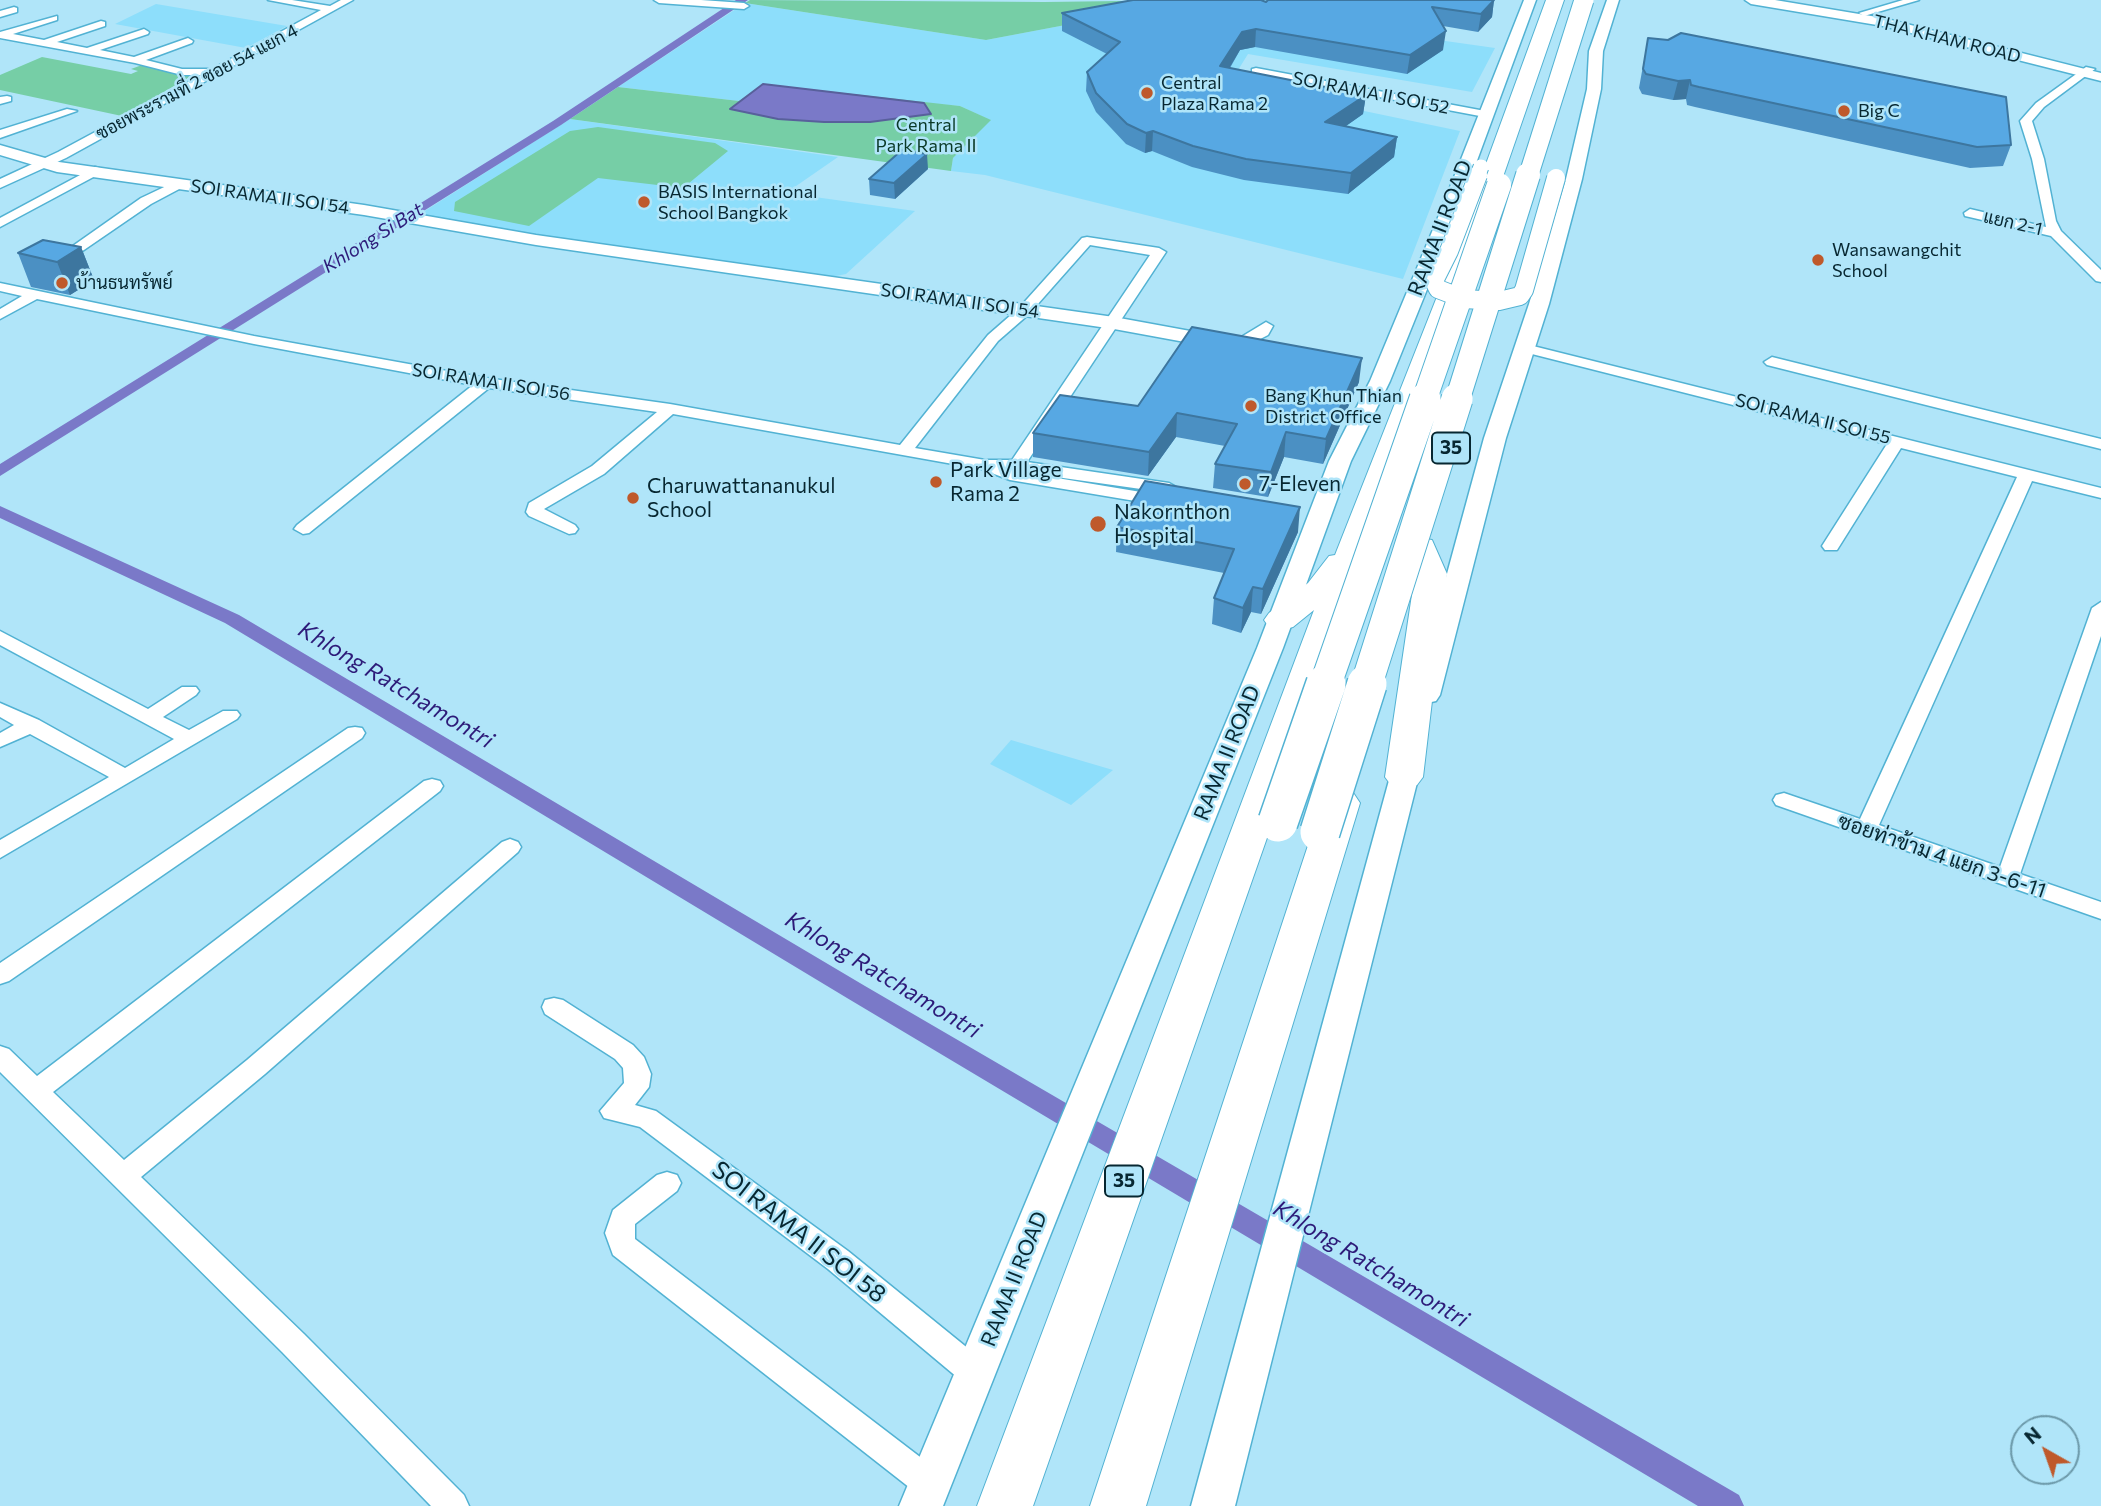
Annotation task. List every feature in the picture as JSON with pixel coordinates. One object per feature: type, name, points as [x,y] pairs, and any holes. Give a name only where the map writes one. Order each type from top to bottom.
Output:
[{"type":"highway","name":"RAMA II ROAD","points":[[1005,1506],[1397,426],[1454,284],[1555,0]]},
{"type":"highway","points":[[1278,822],[1564,0]]},
{"type":"highway","points":[[1320,832],[1585,0]]},
{"type":"highway","name":"35","points":[[1118,1506],[1421,547],[1585,0]]},
{"type":"highway","points":[[1281,620],[1319,590],[1357,542]]},
{"type":"highway","points":[[1404,777],[1431,574],[1421,547]]},
{"type":"main road","name":"RAMA II ROAD","points":[[925,1495],[1281,620],[1311,519],[1382,376],[1508,62],[1530,0]]},
{"type":"main road","name":"35","points":[[1213,1506],[1313,1115],[1495,438],[1525,348],[1585,133],[1594,89],[1594,62],[1603,26],[1614,0]]},
{"type":"main road","name":"THA KHAM ROAD","points":[[1751,0],[1891,24],[2094,73]]},
{"type":"main road","name":"THA KHAM ROAD","points":[[1778,0],[1864,13],[2094,73]]},
{"type":"main road","points":[[1508,62],[1510,86],[1449,251],[1434,281],[1438,289],[1464,299],[1499,301],[1520,296],[1524,290],[1585,78],[1594,62]]},
{"type":"main road","name":"SOI RAMA II SOI 54","points":[[0,150],[57,167],[433,221],[536,240],[553,248],[1112,326],[1238,345],[1260,354],[1112,326]]},
{"type":"main road","points":[[1357,371],[1382,376]]},
{"type":"street","points":[[273,0],[331,9]]},
{"type":"street","name":"ซอยพระรามที่ 2 ซอย 54 แยก 4","points":[[0,184],[46,162],[207,68],[348,0]]},
{"type":"street","points":[[659,0],[744,6]]},
{"type":"street","points":[[1864,13],[1914,0]]},
{"type":"street","points":[[0,14],[14,10]]},
{"type":"street","points":[[1,35],[53,18]]},
{"type":"street","points":[[46,43],[101,24]]},
{"type":"street","points":[[89,51],[144,32]]},
{"type":"street","points":[[1,35],[196,73],[207,68]]},
{"type":"street","points":[[135,60],[188,41]]},
{"type":"street","name":"SOI RAMA II SOI 52","points":[[1256,71],[1485,114]]},
{"type":"street","points":[[2094,73],[2035,109],[2026,121],[2038,159],[2049,221],[2056,233],[2101,278]]},
{"type":"street","points":[[0,134],[71,111]]},
{"type":"street","points":[[0,223],[95,171]]},
{"type":"street","points":[[5,288],[35,275],[146,201],[179,184]]},
{"type":"street","name":"แยก 2-1","points":[[1963,230],[1974,215],[2056,233]]},
{"type":"street","points":[[904,452],[993,338],[1021,314],[1087,241],[1159,252],[1112,326],[1013,470]]},
{"type":"street","name":"SOI RAMA II SOI 56","points":[[5,288],[254,340],[486,383],[670,409],[904,452],[1187,498]]},
{"type":"street","points":[[0,314],[34,295]]},
{"type":"street","points":[[1238,345],[1263,332],[1266,326]]},
{"type":"street","name":"SOI RAMA II SOI 55","points":[[1525,348],[2101,492]]},
{"type":"street","points":[[1772,362],[2101,444]]},
{"type":"street","points":[[303,529],[372,471],[486,383]]},
{"type":"street","points":[[569,529],[535,512],[535,506],[598,470],[670,409]]},
{"type":"street","points":[[1831,546],[1897,440]]},
{"type":"street","points":[[1866,829],[2027,474]]},
{"type":"street","points":[[2007,878],[2101,608]]},
{"type":"street","points":[[0,637],[189,739]]},
{"type":"street","points":[[149,717],[189,691]]},
{"type":"street","points":[[0,709],[124,776]]},
{"type":"street","points":[[0,850],[229,715]]},
{"type":"street","points":[[0,741],[32,724]]},
{"type":"street","points":[[0,975],[355,733]]},
{"type":"street","points":[[36,1091],[432,786]]},
{"type":"street","name":"ซอยท่าข้าม 4 แยก 3-6-11","points":[[1783,800],[2101,911]]},
{"type":"street","points":[[123,1176],[256,1067],[510,847]]},
{"type":"street","name":"SOI RAMA II SOI 58","points":[[554,1007],[624,1052],[635,1064],[638,1074],[636,1087],[613,1111],[648,1118],[720,1170],[838,1260],[975,1373]]},
{"type":"street","points":[[0,1056],[293,1343],[453,1506]]},
{"type":"street","points":[[667,1183],[622,1218],[618,1233],[623,1246],[925,1495]]},
{"type":"shaded area","points":[[1198,0],[1285,0],[1276,17],[1495,48],[1472,92],[1248,54],[1230,83],[1460,131],[1403,279],[985,175],[951,171],[953,158],[990,120],[960,106],[924,103],[739,101],[618,87],[745,3],[986,40]]},
{"type":"shaded area","points":[[156,4],[287,26],[246,48],[115,24]]},
{"type":"shaded area","points":[[763,84],[924,103],[931,114],[870,122],[824,122],[778,119],[730,109]]},
{"type":"shaded area","name":"BASIS International School Bangkok","points":[[570,119],[838,157],[786,193],[915,211],[846,274],[831,277],[551,238],[420,214]]},
{"type":"shaded area","points":[[1011,740],[1113,770],[1071,805],[990,764]]},
{"type":"green space","points":[[750,0],[1198,0],[986,40],[745,3]]},
{"type":"green space","points":[[42,57],[131,74],[138,71],[131,69],[142,65],[193,75],[122,116],[0,90],[0,75]]},
{"type":"green space","name":"Central Park Rama II","points":[[763,84],[960,106],[991,120],[953,158],[951,171],[570,119],[618,87],[739,101]]},
{"type":"green space","points":[[598,127],[715,143],[728,151],[683,188],[598,178],[529,226],[454,211],[455,202],[570,131]]},
{"type":"building","points":[[1133,0],[1494,0],[1481,14],[1432,7],[1446,31],[1410,55],[1256,29],[1242,32],[1220,66],[1366,95],[1325,122],[1397,137],[1351,173],[1246,159],[1193,146],[1153,131],[1146,133],[1127,124],[1096,93],[1087,72],[1120,42],[1062,13]]},
{"type":"building","points":[[1681,33],[2006,97],[2011,145],[1977,147],[1699,87],[1691,85],[1690,80],[1678,81],[1646,74],[1643,69],[1648,38],[1668,40]]},
{"type":"building","points":[[902,150],[927,154],[894,183],[869,179]]},
{"type":"building","points":[[43,240],[81,247],[57,262],[18,253]]},
{"type":"building","points":[[1192,327],[1362,358],[1326,439],[1286,432],[1271,472],[1215,464],[1237,424],[1177,413],[1149,452],[1033,433],[1060,395],[1138,406]]},
{"type":"building","points":[[1145,481],[1300,507],[1263,589],[1253,587],[1243,608],[1214,598],[1234,549],[1117,527]]},
{"type":"waterway","name":"Khlong Si Bat","points":[[0,471],[557,123],[743,0]]},
{"type":"waterway","name":"Khlong Ratchamontri","points":[[0,511],[232,619],[856,992],[1728,1506]]},
{"type":"place","name":"Central Plaza Rama 2","points":[[1147,93]]},
{"type":"place","name":"Big C","points":[[1844,111]]},
{"type":"place","name":"BASIS International School Bangkok","points":[[644,202]]},
{"type":"place","name":"Wansawangchit School","points":[[1818,260]]},
{"type":"place","name":"บ้านธนทรัพย์","points":[[62,283]]},
{"type":"place","name":"Bang Khun Thian District Office","points":[[1251,406]]},
{"type":"place","name":"Park Village Rama 2","points":[[936,482]]},
{"type":"place","name":"7-Eleven","points":[[1245,484]]},
{"type":"place","name":"Charuwattananukul School","points":[[633,498]]},
{"type":"place","name":"Nakornthon Hospital","points":[[1098,524]]}]
